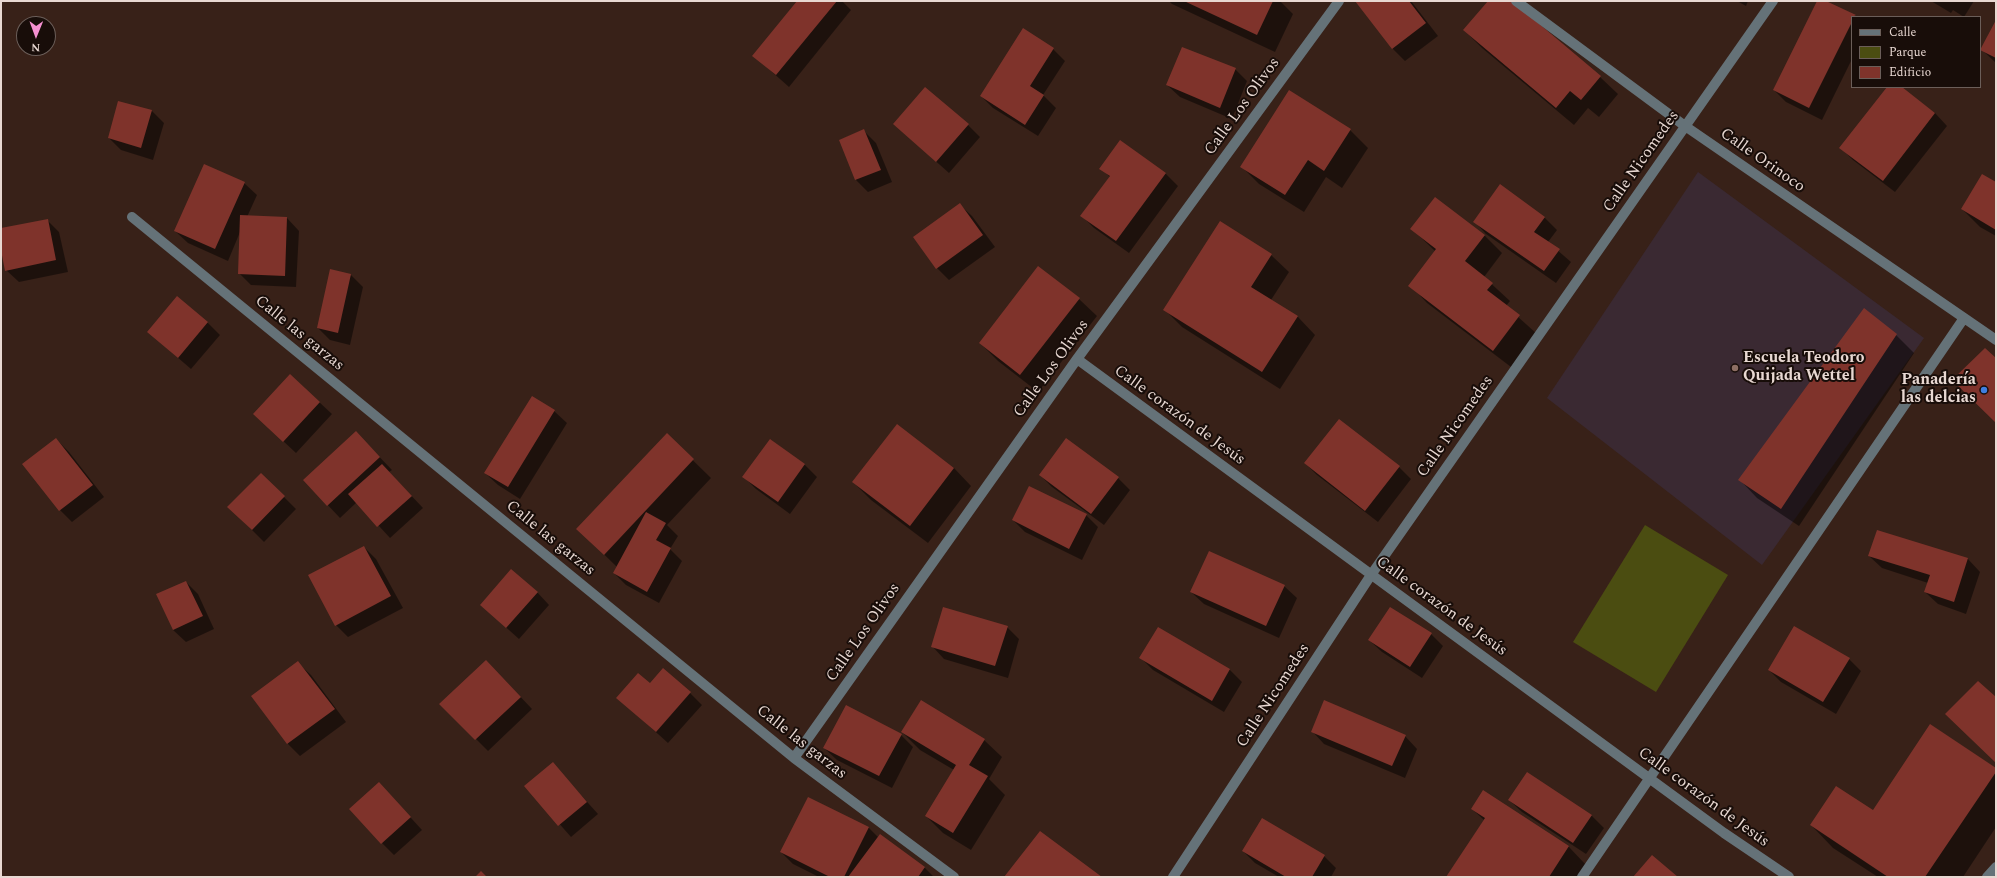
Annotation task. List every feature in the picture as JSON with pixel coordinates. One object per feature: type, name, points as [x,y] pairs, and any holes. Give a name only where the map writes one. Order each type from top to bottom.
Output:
[{"type":"street","name":"Calle Los Olivos","points":[[794,758],[1077,359],[1339,1]]},
{"type":"street","name":"Calle Orinoco","points":[[1516,1],[1685,126],[1996,340]]},
{"type":"street","name":"Calle Nicomedes","points":[[1173,877],[1371,575],[1773,1]]},
{"type":"street","name":"Calle las garzas","points":[[132,217],[794,758],[954,877]]},
{"type":"street","points":[[1582,877],[1964,318]]},
{"type":"street","name":"Calle corazón de Jesús","points":[[1077,359],[1724,833],[1789,877]]},
{"type":"street","points":[[1987,877],[1996,867]]},
{"type":"shaded area","name":"Escuela Teodoro Quijada Wettel","points":[[1698,172],[1924,338],[1762,565],[1547,398]]},
{"type":"green space","points":[[1645,525],[1728,575],[1656,692],[1573,642]]},
{"type":"building","points":[[797,1],[837,1],[776,75],[752,56]]},
{"type":"building","points":[[1184,1],[1273,1],[1257,35]]},
{"type":"building","points":[[1355,1],[1409,1],[1426,23],[1392,49]]},
{"type":"building","points":[[1488,1],[1512,1],[1601,76],[1581,100],[1570,91],[1556,108],[1463,30]]},
{"type":"building","points":[[1817,1],[1826,1],[1856,15],[1851,16],[1851,24],[1809,108],[1773,90]]},
{"type":"building","points":[[1996,20],[1996,58],[1981,50]]},
{"type":"building","points":[[1023,28],[1054,48],[1030,86],[1044,95],[1025,125],[980,96]]},
{"type":"building","points":[[1182,47],[1236,68],[1220,108],[1166,85]]},
{"type":"building","points":[[925,87],[969,124],[936,162],[893,124]]},
{"type":"building","points":[[1886,88],[1903,88],[1935,113],[1883,181],[1839,148]]},
{"type":"building","points":[[1289,90],[1351,129],[1324,171],[1308,160],[1285,195],[1240,167]]},
{"type":"building","points":[[118,101],[152,110],[141,148],[108,138]]},
{"type":"building","points":[[864,129],[881,170],[855,180],[839,140]]},
{"type":"building","points":[[1120,140],[1166,173],[1116,241],[1080,216],[1110,176],[1099,169]]},
{"type":"building","points":[[204,164],[245,182],[215,249],[174,231]]},
{"type":"building","points":[[1982,174],[1996,182],[1996,230],[1961,209]]},
{"type":"building","points":[[1500,184],[1545,217],[1534,232],[1560,249],[1544,271],[1473,222]]},
{"type":"building","points":[[1435,197],[1485,235],[1465,261],[1493,283],[1487,290],[1520,315],[1493,351],[1408,286],[1436,249],[1410,229]]},
{"type":"building","points":[[960,203],[983,235],[936,269],[913,237]]},
{"type":"building","points":[[240,215],[287,217],[285,276],[238,274]]},
{"type":"building","points":[[48,219],[56,260],[5,271],[1,250],[1,228]]},
{"type":"building","points":[[1220,221],[1272,254],[1251,287],[1298,316],[1262,372],[1163,310]]},
{"type":"building","points":[[1038,266],[1080,298],[1020,375],[979,343]]},
{"type":"building","points":[[330,269],[351,274],[338,333],[317,328]]},
{"type":"building","points":[[177,296],[208,322],[178,358],[147,332]]},
{"type":"building","points":[[1864,308],[1897,334],[1781,509],[1738,480]]},
{"type":"building","points":[[1985,348],[1996,358],[1996,423],[1952,380]]},
{"type":"building","points":[[290,374],[320,402],[283,442],[253,414]]},
{"type":"building","points":[[532,396],[555,410],[508,487],[484,473]]},
{"type":"building","points":[[1339,419],[1400,466],[1365,511],[1304,463]]},
{"type":"building","points":[[897,424],[954,468],[910,526],[852,482]]},
{"type":"building","points":[[356,431],[380,457],[327,506],[303,480]]},
{"type":"building","points":[[667,433],[694,459],[604,555],[576,529]]},
{"type":"building","points":[[56,438],[93,485],[59,511],[22,464]]},
{"type":"building","points":[[1066,438],[1119,477],[1091,514],[1039,475]]},
{"type":"building","points":[[770,439],[805,464],[778,502],[742,477]]},
{"type":"building","points":[[382,464],[412,496],[377,527],[348,494]]},
{"type":"building","points":[[261,473],[285,496],[252,530],[227,507]]},
{"type":"building","points":[[1029,486],[1087,514],[1069,549],[1012,520]]},
{"type":"building","points":[[646,512],[666,523],[656,540],[671,548],[647,592],[613,573]]},
{"type":"building","points":[[1877,530],[1968,558],[1954,602],[1924,592],[1930,575],[1868,556]]},
{"type":"building","points":[[364,546],[391,596],[335,626],[308,575]]},
{"type":"building","points":[[1209,551],[1285,585],[1266,626],[1190,592]]},
{"type":"building","points":[[511,569],[538,592],[506,628],[480,605]]},
{"type":"building","points":[[186,581],[203,616],[173,630],[156,594]]},
{"type":"building","points":[[943,607],[1008,626],[995,666],[931,647]]},
{"type":"building","points":[[1390,607],[1432,633],[1410,667],[1368,640]]},
{"type":"building","points":[[1794,626],[1850,658],[1823,702],[1768,670]]},
{"type":"building","points":[[1158,627],[1230,669],[1212,701],[1139,658]]},
{"type":"building","points":[[486,660],[521,697],[475,740],[439,704]]},
{"type":"building","points":[[298,661],[335,709],[287,744],[251,696]]},
{"type":"building","points":[[663,668],[691,692],[656,732],[616,698],[638,673],[650,683]]},
{"type":"building","points":[[1978,681],[1996,697],[1996,763],[1945,714]]},
{"type":"building","points":[[921,700],[985,739],[969,765],[988,776],[953,833],[925,816],[956,765],[901,732]]},
{"type":"building","points":[[1324,700],[1406,735],[1392,766],[1311,732]]},
{"type":"building","points":[[846,705],[902,734],[879,776],[823,748]]},
{"type":"building","points":[[1930,724],[1996,768],[1996,772],[1925,877],[1888,877],[1810,825],[1836,786],[1873,810]]},
{"type":"building","points":[[553,762],[587,802],[558,826],[524,786]]},
{"type":"building","points":[[1527,772],[1592,815],[1573,843],[1508,800]]},
{"type":"building","points":[[379,782],[411,817],[381,844],[349,809]]},
{"type":"building","points":[[1483,790],[1569,846],[1549,877],[1446,877],[1485,818],[1471,809]]},
{"type":"building","points":[[808,797],[869,827],[844,877],[830,877],[780,852]]},
{"type":"building","points":[[1262,818],[1325,855],[1312,877],[1286,877],[1242,851]]},
{"type":"building","points":[[1040,831],[1102,877],[1004,877]]},
{"type":"building","points":[[880,834],[925,867],[918,877],[848,877]]},
{"type":"building","points":[[1652,855],[1678,877],[1633,877]]},
{"type":"building","points":[[481,871],[487,877],[475,877]]},
{"type":"place","name":"Escuela Teodoro Quijada Wettel","points":[[1735,368]]},
{"type":"place","name":"Panadería las delcias","points":[[1984,390]]}]
